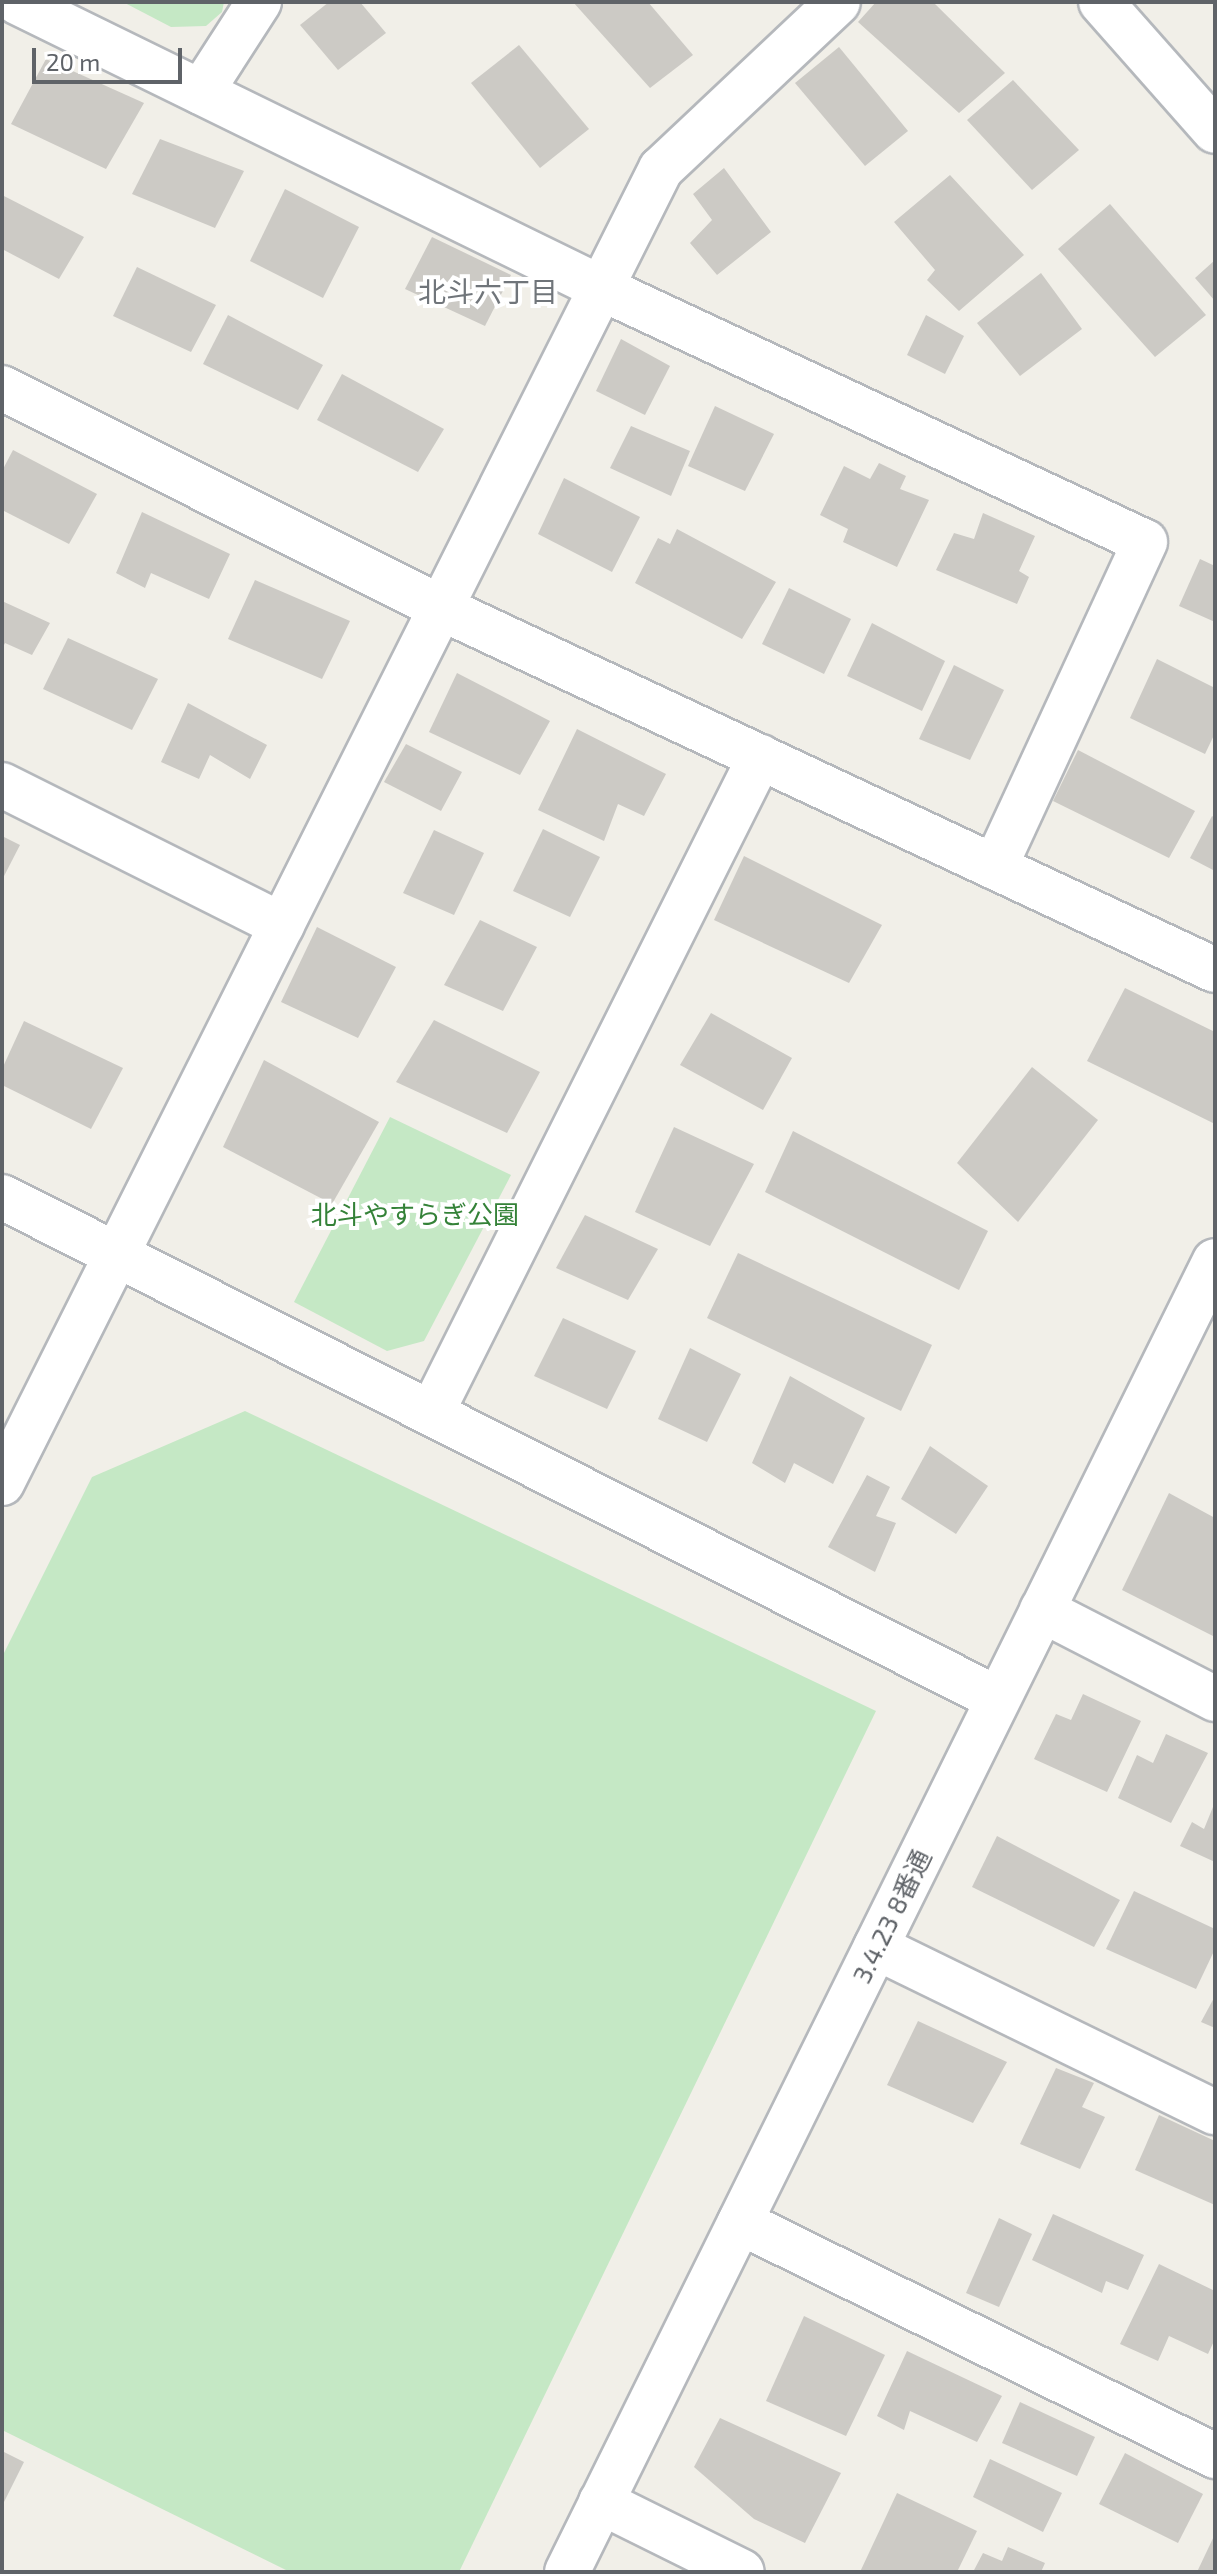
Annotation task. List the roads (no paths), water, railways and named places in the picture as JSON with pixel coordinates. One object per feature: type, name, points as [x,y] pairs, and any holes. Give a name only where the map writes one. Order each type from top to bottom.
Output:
[{"type":"street","points":[[17,2],[601,288],[1145,542],[995,867]]},
{"type":"street","points":[[201,92],[259,2]]},
{"type":"street","points":[[2,1483],[661,169],[838,2]]},
{"type":"street","points":[[1101,2],[1215,131]]},
{"type":"street","points":[[2,388],[441,608],[1215,970]]},
{"type":"street","points":[[432,1412],[760,757]]},
{"type":"street","points":[[2,785],[282,925]]},
{"type":"street","points":[[2,1197],[998,1699]]},
{"type":"street","name":"3.4.23 8番通","points":[[567,2572],[1215,1261]]},
{"type":"street","points":[[1042,1610],[1215,1699]]},
{"type":"street","points":[[876,1947],[1215,2112]]},
{"type":"street","points":[[740,2222],[1215,2456]]},
{"type":"street","points":[[601,2502],[742,2572]]},
{"type":"district","name":"北斗六丁目","points":[[488,291]]},
{"type":"park label","name":"北斗やすらぎ公園","points":[[415,1214]]}]
